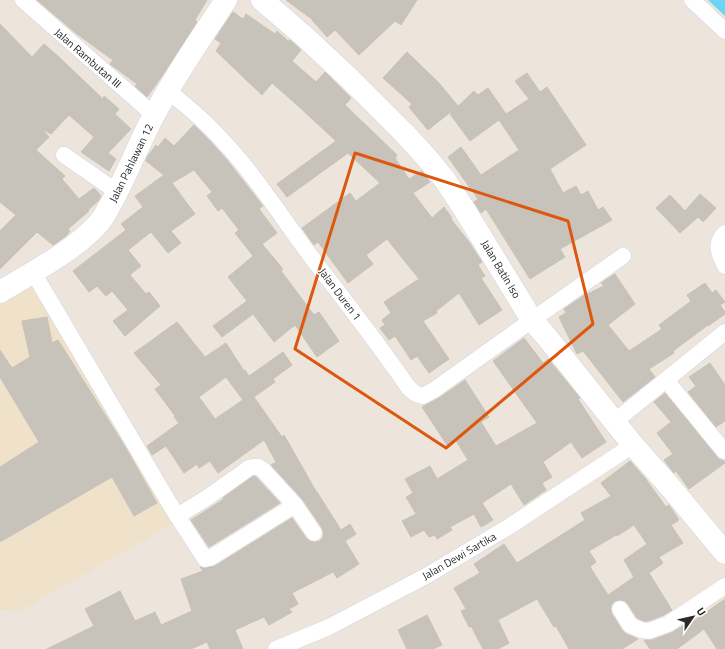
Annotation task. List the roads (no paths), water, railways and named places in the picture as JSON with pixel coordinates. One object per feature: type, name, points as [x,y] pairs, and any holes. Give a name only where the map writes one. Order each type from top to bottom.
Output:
[{"type":"street","name":"Jalan Rambutan III","points":[[23,0],[154,115]]},
{"type":"street","name":"Jalan Pahlawan 12","points":[[0,292],[69,249],[97,225],[106,213],[117,192],[154,115],[187,60],[226,0]]},
{"type":"street","name":"Jalan Batin Iso","points":[[262,0],[304,36],[350,79],[427,158],[445,180],[464,209],[532,320],[633,445],[725,553]]},
{"type":"street","points":[[692,0],[725,31]]},
{"type":"street","name":"Jalan Duren 1","points":[[168,91],[222,139],[255,178],[408,387],[413,392],[423,396],[428,394],[624,256]]},
{"type":"street","points":[[64,154],[117,192]]},
{"type":"street","points":[[725,233],[720,240],[718,248],[725,266]]},
{"type":"street","points":[[33,272],[177,516],[203,557],[206,559],[210,558],[294,505]]},
{"type":"street","points":[[614,422],[725,332]]},
{"type":"street","points":[[666,380],[724,451]]},
{"type":"street","name":"Jalan Dewi Sartika","points":[[276,649],[328,627],[426,576],[510,526],[633,445]]},
{"type":"street","points":[[177,516],[208,497],[249,468],[255,466],[260,467],[294,505],[314,533]]},
{"type":"street","points":[[620,609],[630,625],[641,630],[649,631],[668,624],[725,586]]},
{"type":"water","points":[[708,0],[725,0],[725,16]]}]
